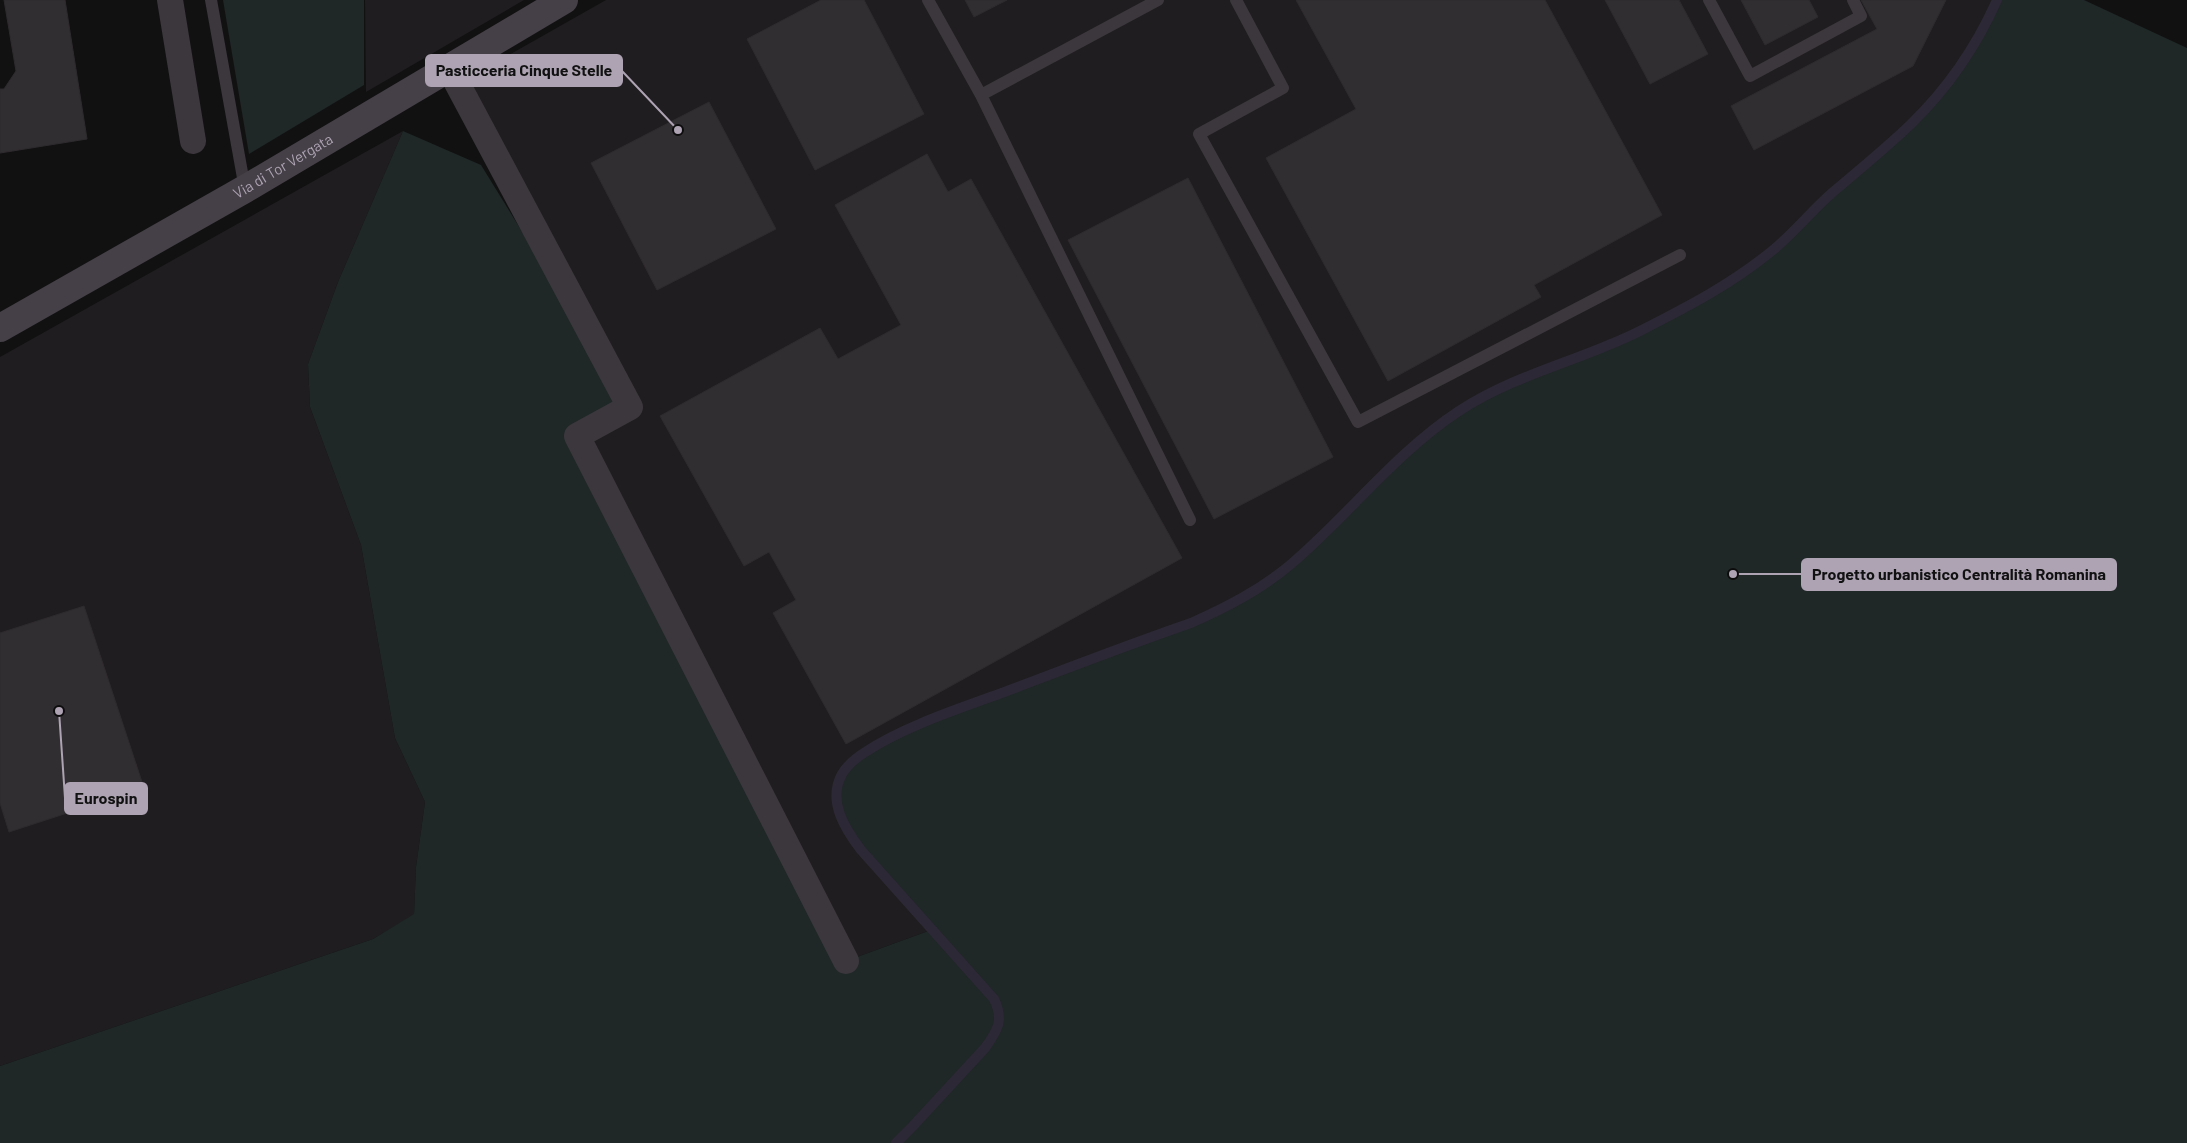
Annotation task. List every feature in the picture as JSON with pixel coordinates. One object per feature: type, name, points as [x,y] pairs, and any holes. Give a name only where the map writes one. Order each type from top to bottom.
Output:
[{"type":"main road","name":"Via di Tor Vergata","points":[[0,328],[245,189],[564,0]]},
{"type":"street","points":[[170,0],[193,140]]},
{"type":"street","points":[[449,68],[630,408],[577,436],[846,961]]},
{"type":"lane","points":[[211,0],[245,189]]},
{"type":"lane","points":[[928,0],[981,95],[1190,520]]},
{"type":"lane","points":[[981,95],[1158,0]]},
{"type":"lane","points":[[1236,0],[1283,88],[1199,134],[1358,422],[1680,255]]},
{"type":"lane","points":[[1709,0],[1750,76],[1862,16],[1853,0]]},
{"type":"shaded area","points":[[223,0],[364,0],[364,85],[249,154]]},
{"type":"shaded area","points":[[365,0],[524,0],[366,92]]},
{"type":"shaded area","points":[[606,0],[1993,0],[1956,70],[1928,106],[1827,197],[1774,250],[1685,309],[1638,332],[1480,398],[1362,496],[1322,534],[1248,595],[1158,634],[934,719],[868,749],[931,930],[846,961],[577,436],[629,408],[458,84]]},
{"type":"shaded area","points":[[1997,0],[2084,0],[2187,48],[2187,1143],[896,1143],[904,1134],[893,1143],[0,1143],[0,1066],[373,939],[414,914],[416,867],[425,802],[395,738],[361,545],[310,407],[308,364],[338,282],[403,131],[481,165],[630,407],[577,436],[846,961],[931,930],[861,850],[843,824],[837,799],[837,787],[848,765],[868,749],[934,719],[1191,623],[1243,597],[1290,565],[1393,465],[1459,411],[1480,398],[1525,377],[1618,342],[1692,304],[1742,274],[1781,243],[1825,199],[1911,124],[1937,96],[1960,66]],"holes":[[[996,1030],[985,1048],[926,1112]]]},
{"type":"shaded area","points":[[403,131],[338,282],[308,364],[310,407],[361,545],[395,738],[425,802],[416,867],[414,915],[373,939],[0,1066],[0,357]]},
{"type":"building","points":[[4,0],[65,0],[87,139],[0,153],[0,89],[4,89],[16,71]]},
{"type":"building","points":[[821,0],[864,0],[924,114],[815,170],[747,39]]},
{"type":"building","points":[[965,0],[1007,0],[974,17]]},
{"type":"building","points":[[1296,0],[1545,0],[1662,215],[1534,285],[1541,297],[1388,381],[1266,158],[1356,109]]},
{"type":"building","points":[[1605,0],[1679,0],[1708,54],[1650,84]]},
{"type":"building","points":[[1741,0],[1809,0],[1818,17],[1765,45]]},
{"type":"building","points":[[1861,0],[1946,0],[1913,66],[1754,150],[1731,106],[1877,29]]},
{"type":"building","points":[[709,102],[776,229],[657,290],[591,163]]},
{"type":"building","points":[[927,154],[948,192],[971,179],[1182,558],[846,744],[773,613],[796,600],[769,552],[744,566],[660,416],[820,328],[838,359],[901,325],[835,205]]},
{"type":"building","points":[[1188,178],[1333,457],[1214,519],[1068,240]]},
{"type":"building","points":[[84,606],[144,788],[9,832],[0,803],[0,633]]},
{"type":"waterway","points":[[896,1143],[985,1048],[996,1030],[999,1013],[994,999],[861,850],[849,833],[840,814],[836,794],[842,774],[850,764],[881,742],[914,726],[1191,623],[1243,597],[1290,565],[1393,465],[1459,411],[1502,387],[1617,342],[1640,331],[1692,304],[1742,274],[1781,243],[1825,199],[1911,124],[1937,96],[1960,66],[1997,0]]},
{"type":"place","name":"Pasticceria Cinque Stelle","points":[[678,130]]},
{"type":"place","name":"Progetto urbanistico Centralità Romanina","points":[[1733,574]]},
{"type":"place","name":"Eurospin","points":[[59,711]]}]
